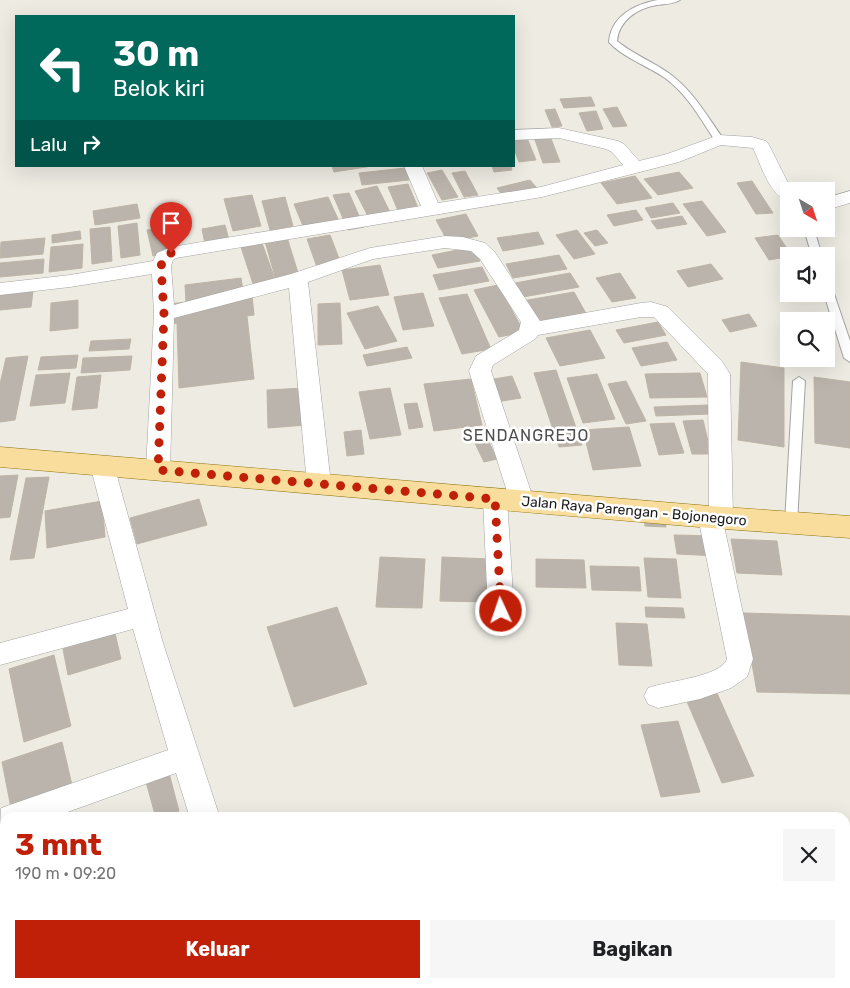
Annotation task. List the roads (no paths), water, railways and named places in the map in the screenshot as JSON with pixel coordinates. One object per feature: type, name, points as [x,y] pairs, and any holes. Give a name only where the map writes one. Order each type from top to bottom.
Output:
[{"type":"main road","name":"Jalan Raya Parengan - Bojonegoro","points":[[0,456],[715,518],[850,527]]},
{"type":"street","points":[[515,135],[559,133],[612,145],[618,148],[635,168]]},
{"type":"street","points":[[158,470],[164,314],[161,266],[164,257],[171,253],[542,192],[672,158],[719,140],[752,142],[760,145],[780,185]]},
{"type":"street","points":[[413,167],[432,211]]},
{"type":"street","points":[[835,203],[850,197]]},
{"type":"street","points":[[164,314],[298,279],[370,254],[445,242],[463,243],[478,247],[487,255],[531,322],[528,334],[484,361],[480,371],[522,501]]},
{"type":"street","points":[[0,290],[161,266]]},
{"type":"street","points":[[298,279],[319,484]]},
{"type":"street","points":[[531,328],[651,309],[662,312],[713,365],[719,374],[715,518],[740,659],[738,668],[731,675],[710,683],[658,696]]},
{"type":"street","points":[[102,465],[142,616],[184,757],[203,812]]},
{"type":"street","points":[[495,499],[501,611]]},
{"type":"street","points":[[0,654],[142,616]]},
{"type":"street","points":[[26,812],[184,757]]},
{"type":"lane","points":[[676,0],[632,9],[624,15],[613,36],[613,42],[662,73],[694,100],[719,140]]},
{"type":"lane","points":[[832,302],[850,358]]},
{"type":"lane","points":[[791,523],[799,380]]},
{"type":"district","name":"SENDANGREJO","points":[[526,435]]}]
